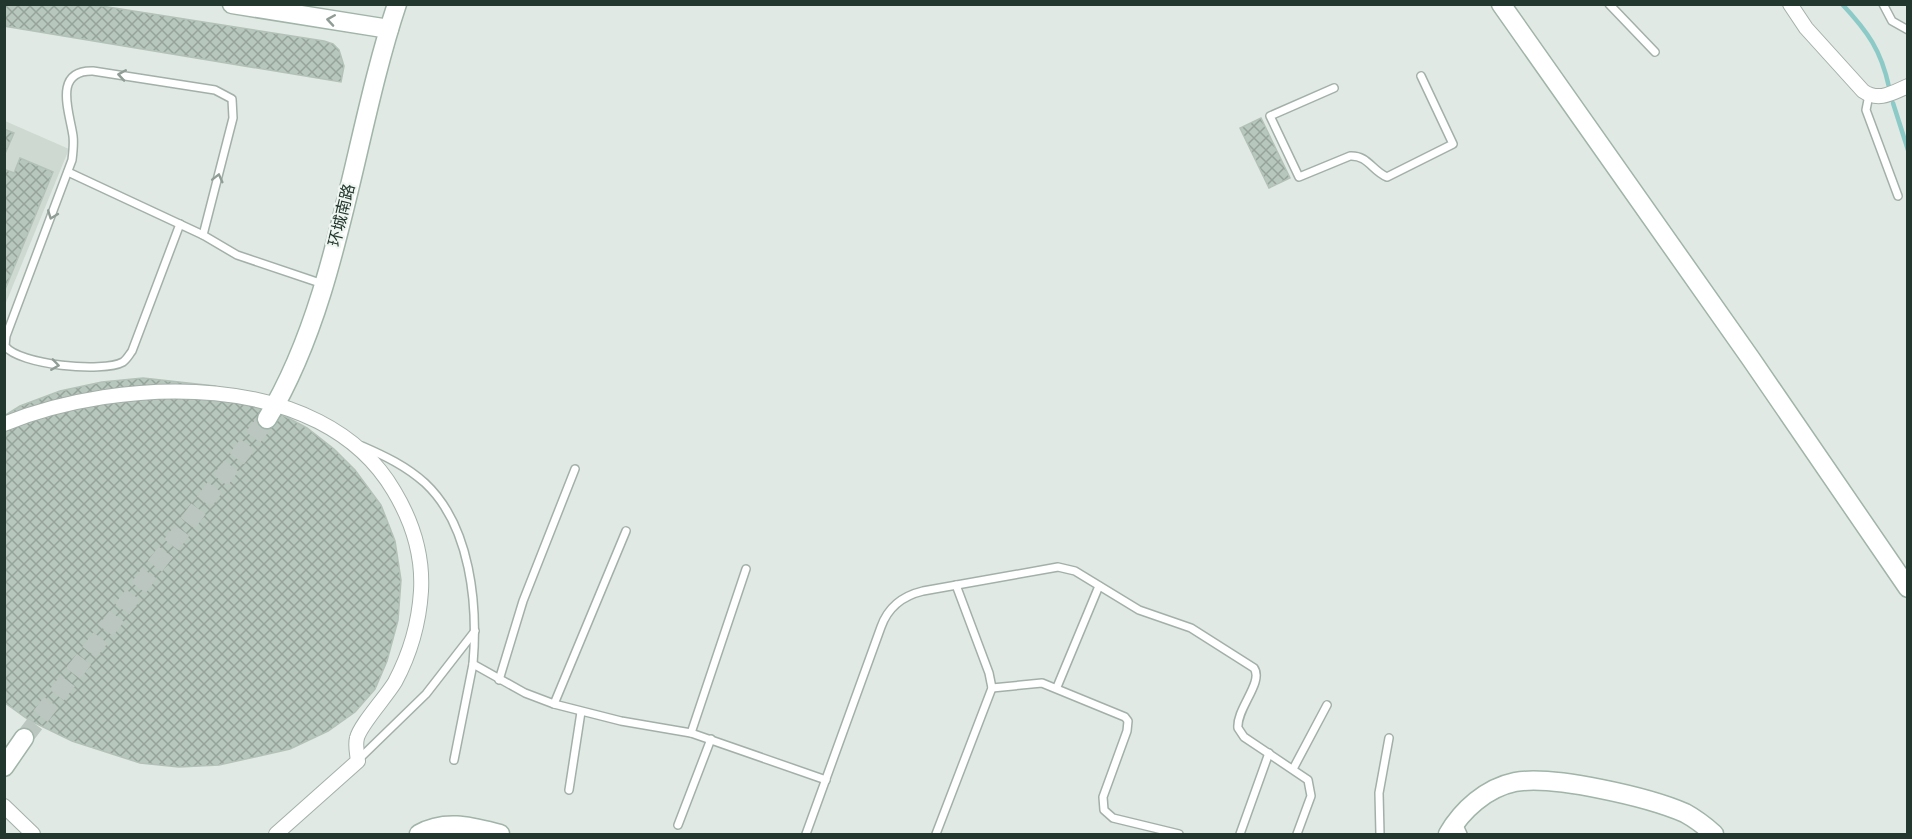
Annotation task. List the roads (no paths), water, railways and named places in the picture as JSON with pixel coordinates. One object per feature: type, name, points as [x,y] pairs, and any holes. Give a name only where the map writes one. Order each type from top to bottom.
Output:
[{"type":"main road","points":[[232,4],[389,29]]},
{"type":"main road","name":"环城南路","points":[[271,412],[299,354],[322,284],[397,4]]},
{"type":"main road","points":[[1501,4],[1751,359],[1908,588]]},
{"type":"main road","points":[[4,766],[24,738]]},
{"type":"main road","points":[[1456,830],[1468,807],[1490,792],[1514,782],[1532,781],[1581,786],[1639,799],[1683,813],[1714,834]]},
{"type":"main road","points":[[419,834],[434,828],[457,824],[500,834]]},
{"type":"street","points":[[1790,4],[1806,28],[1857,86],[1869,95],[1884,97],[1908,86]]},
{"type":"street","points":[[4,424],[78,401],[135,393],[220,394],[271,412],[313,421],[348,441],[378,468],[399,499],[413,534],[421,571],[419,609],[410,646],[384,700],[356,738],[358,761],[276,834]]},
{"type":"street","points":[[4,806],[33,834]]},
{"type":"lane","points":[[1609,4],[1654,52]]},
{"type":"lane","points":[[1883,4],[1892,21],[1908,30]]},
{"type":"lane","points":[[180,224],[132,351],[124,361],[114,364],[56,366],[12,352],[5,346],[6,336],[68,172],[74,147],[65,95],[71,81],[81,72],[93,71],[224,93],[232,99],[233,118],[203,234]]},
{"type":"lane","points":[[1334,88],[1270,116],[1299,177],[1350,156],[1358,155],[1367,159],[1378,174],[1388,177],[1434,151],[1453,144],[1421,76]]},
{"type":"lane","points":[[1869,95],[1866,110],[1898,196]]},
{"type":"lane","points":[[68,172],[203,234],[237,255],[322,284]]},
{"type":"lane","points":[[348,441],[397,462],[426,484],[439,499],[457,533],[463,550],[471,588],[475,632],[473,664],[454,760]]},
{"type":"lane","points":[[499,680],[523,601],[575,469]]},
{"type":"lane","points":[[554,704],[626,531]]},
{"type":"lane","points":[[806,834],[887,614],[897,603],[910,595],[1058,567],[1075,572],[1139,610],[1191,628],[1254,668],[1257,678],[1239,716],[1238,728],[1244,737],[1308,780],[1311,790],[1297,834]]},
{"type":"lane","points":[[691,733],[746,569]]},
{"type":"lane","points":[[936,834],[992,688],[989,673],[956,585]]},
{"type":"lane","points":[[1057,687],[1099,586]]},
{"type":"lane","points":[[358,761],[426,694],[475,632]]},
{"type":"lane","points":[[473,664],[499,680],[554,704],[581,712],[691,733],[826,780]]},
{"type":"lane","points":[[992,688],[1035,682],[1057,687],[1121,714],[1128,721],[1127,732],[1102,804],[1108,815],[1179,834]]},
{"type":"lane","points":[[1293,769],[1328,705]]},
{"type":"lane","points":[[569,790],[581,712]]},
{"type":"lane","points":[[1380,834],[1379,793],[1389,738]]},
{"type":"lane","points":[[678,825],[711,739]]},
{"type":"lane","points":[[1240,834],[1269,753]]},
{"type":"waterway","points":[[1842,4],[1872,42],[1882,62],[1889,87]]},
{"type":"waterway","points":[[1893,103],[1908,150]]},
{"type":"tunnel","points":[[24,738],[267,419]]}]
